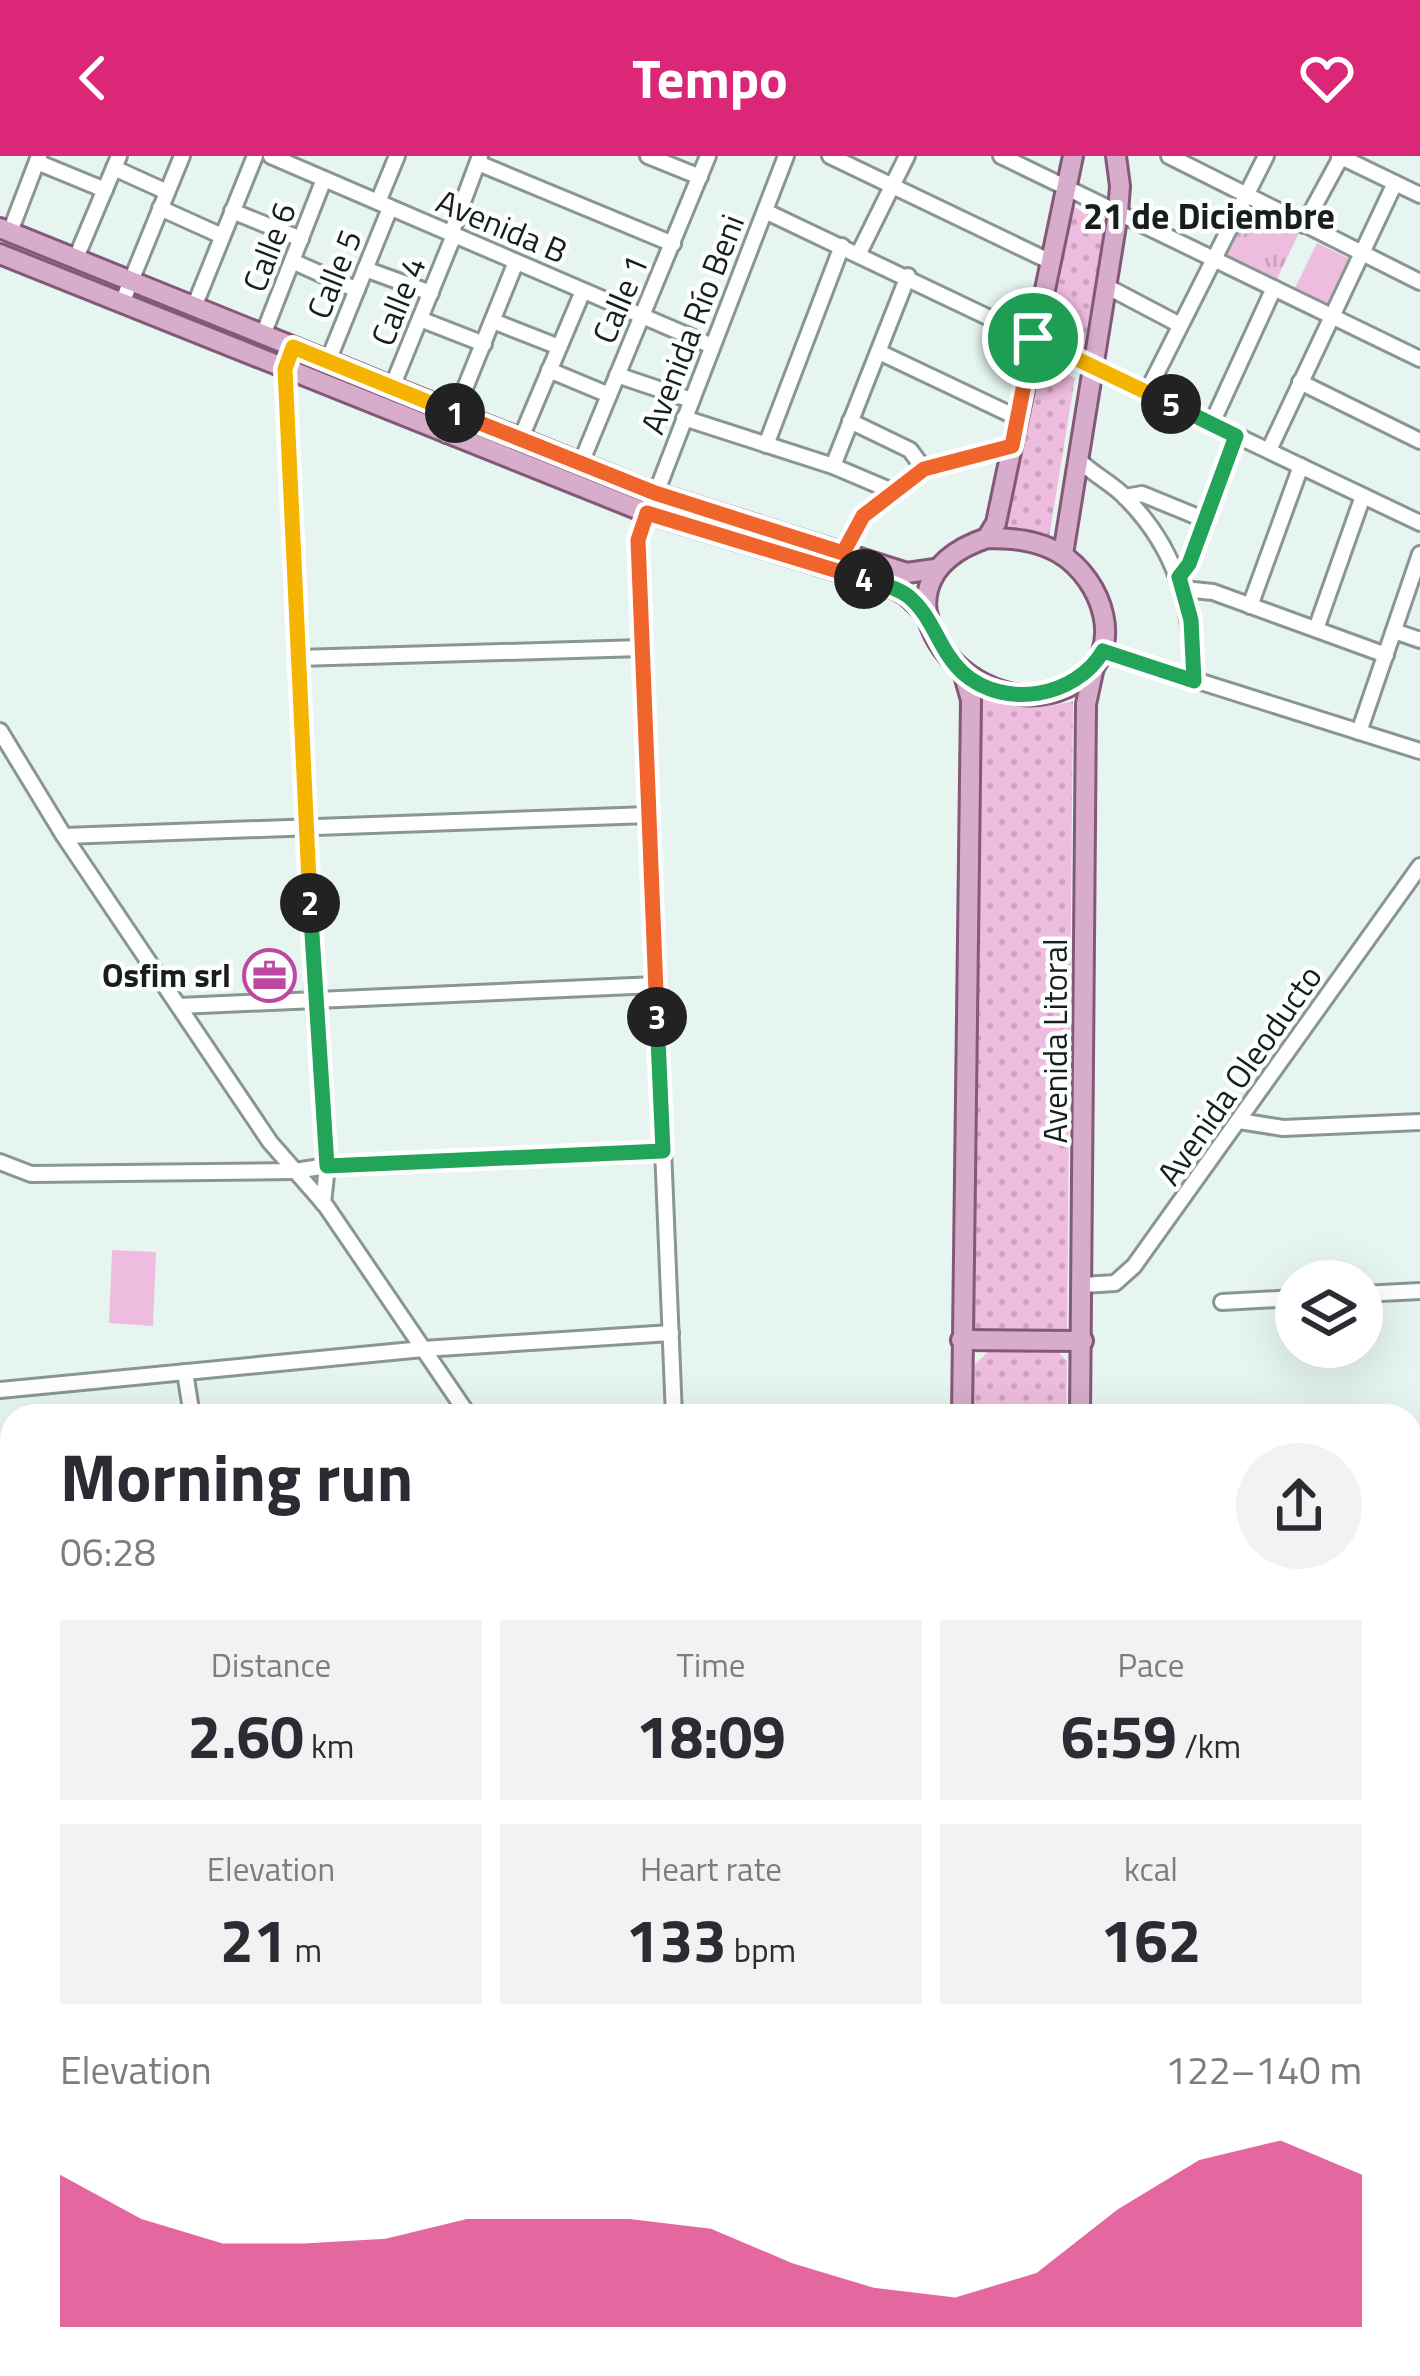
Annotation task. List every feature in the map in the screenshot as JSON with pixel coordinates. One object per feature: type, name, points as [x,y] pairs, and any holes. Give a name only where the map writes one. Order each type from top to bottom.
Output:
[{"type":"main road","points":[[987,538],[996,523],[1073,156]]},
{"type":"main road","points":[[1063,554],[1118,213],[1116,156]]},
{"type":"main road","points":[[1120,186],[1134,156]]},
{"type":"main road","points":[[5,230],[655,493],[908,573],[935,569]]},
{"type":"main road","points":[[0,254],[647,513],[892,588],[928,616]]},
{"type":"main road","points":[[987,538],[1040,544],[1063,554],[1103,608],[1107,632],[1099,659],[1077,683],[1023,695],[986,687],[964,674],[940,646],[928,616],[928,584],[935,569],[962,546],[987,538]]},
{"type":"main road","name":"Avenida Litoral","points":[[1080,1404],[1086,704],[1099,659]]},
{"type":"main road","points":[[962,1404],[970,700],[964,674]]},
{"type":"main road","points":[[962,1340],[1083,1342]]},
{"type":"street","points":[[122,302],[182,156]]},
{"type":"street","points":[[194,307],[255,156]]},
{"type":"street","name":"Avenida B","points":[[271,156],[712,346]]},
{"type":"street","name":"Calle 5","points":[[328,361],[365,268],[397,156]]},
{"type":"street","points":[[647,156],[700,177]]},
{"type":"street","name":"Calle 1","points":[[580,463],[708,156]]},
{"type":"street","name":"Avenida Río Beni","points":[[673,1404],[638,540],[787,156]]},
{"type":"street","points":[[830,156],[1048,261]]},
{"type":"street","points":[[859,253],[907,156]]},
{"type":"street","points":[[1001,156],[1420,359]]},
{"type":"street","points":[[1169,156],[1420,282]]},
{"type":"street","points":[[1147,392],[1266,156]]},
{"type":"street","points":[[1304,225],[1340,156],[1420,195]]},
{"type":"street","points":[[5,230],[38,159],[105,190]]},
{"type":"street","points":[[479,160],[673,244]]},
{"type":"street","name":"Calle 4","points":[[392,387],[479,160]]},
{"type":"street","points":[[76,258],[116,162],[167,192]]},
{"type":"street","name":"Calle 6","points":[[263,335],[325,179]]},
{"type":"street","points":[[1269,450],[1395,183]]},
{"type":"street","points":[[160,208],[222,236]]},
{"type":"street","points":[[232,211],[301,239]]},
{"type":"street","points":[[765,211],[1420,523]]},
{"type":"street","points":[[766,445],[842,246]]},
{"type":"street","points":[[292,261],[357,290]]},
{"type":"street","points":[[446,435],[516,262]]},
{"type":"street","points":[[365,268],[430,293]]},
{"type":"street","points":[[833,466],[908,276]]},
{"type":"street","points":[[1106,286],[1180,326]]},
{"type":"street","points":[[1212,423],[1274,287]]},
{"type":"street","points":[[520,440],[583,291]]},
{"type":"street","points":[[420,319],[484,344]]},
{"type":"street","points":[[493,321],[559,347]]},
{"type":"street","points":[[293,347],[285,369],[314,998],[327,1166],[323,1203]]},
{"type":"street","points":[[879,352],[1016,417]]},
{"type":"street","points":[[549,370],[609,395]]},
{"type":"street","points":[[617,376],[691,400]]},
{"type":"street","points":[[1300,382],[1420,441]]},
{"type":"street","points":[[684,418],[833,466],[892,491]]},
{"type":"street","points":[[850,421],[910,449],[924,469]]},
{"type":"street","points":[[1181,583],[1236,436]]},
{"type":"street","points":[[843,553],[863,516],[924,469],[1012,446]]},
{"type":"street","points":[[1078,459],[1153,527],[1181,583],[1191,620],[1194,681]]},
{"type":"street","points":[[1250,606],[1301,466]]},
{"type":"street","points":[[1125,497],[1142,494],[1203,519]]},
{"type":"street","points":[[1316,629],[1363,496]]},
{"type":"street","points":[[1358,732],[1419,560]]},
{"type":"street","points":[[1181,583],[1386,656]]},
{"type":"street","points":[[1394,631],[1420,640]]},
{"type":"street","points":[[297,658],[642,648]]},
{"type":"street","points":[[1099,659],[1194,681],[1420,751]]},
{"type":"street","points":[[0,731],[64,836],[270,1142],[323,1203],[461,1404]]},
{"type":"street","points":[[64,836],[649,815]]},
{"type":"street","name":"Avenida Oleoducto","points":[[1083,1285],[1115,1283],[1134,1266],[1420,866]]},
{"type":"street","points":[[179,1006],[656,986]]},
{"type":"street","points":[[1239,1121],[1265,1128],[1420,1122]]},
{"type":"street","points":[[0,1162],[31,1174],[295,1171],[663,1151]]},
{"type":"street","points":[[1383,1293],[1420,1291]]},
{"type":"street","points":[[1222,1302],[1275,1299]]},
{"type":"street","points":[[0,1390],[423,1349],[670,1333]]},
{"type":"street","points":[[185,1372],[189,1404]]},
{"type":"green space","points":[[1072,206],[1106,224],[1083,349],[1046,331]]},
{"type":"green space","points":[[1244,207],[1299,233],[1274,285],[1219,259]]},
{"type":"green space","points":[[1317,243],[1352,260],[1328,309],[1293,292]]},
{"type":"green space","points":[[1037,359],[1075,378],[1049,537],[1005,526]]},
{"type":"green space","points":[[981,697],[1027,707],[1073,701],[1067,1332],[972,1330]]},
{"type":"green space","points":[[112,1250],[156,1252],[153,1326],[109,1323]]},
{"type":"green space","points":[[990,1350],[1057,1351],[1067,1361],[1066,1404],[973,1404],[973,1366]]},
{"type":"place","name":"Osfim srl","points":[[270,975]]},
{"type":"district","name":"21 de Diciembre","points":[[1209,215]]},
{"type":"route","points":[[1033,338],[1236,436],[1189,564],[1179,577],[1191,620],[1194,681],[1103,651],[1077,683],[1061,689],[1023,695],[986,687],[964,674],[940,646],[928,616],[906,595],[647,513],[638,540],[663,1151],[327,1166],[314,998],[285,369],[293,347],[655,493],[843,553],[863,516],[924,469],[1012,446],[1033,338]]}]
